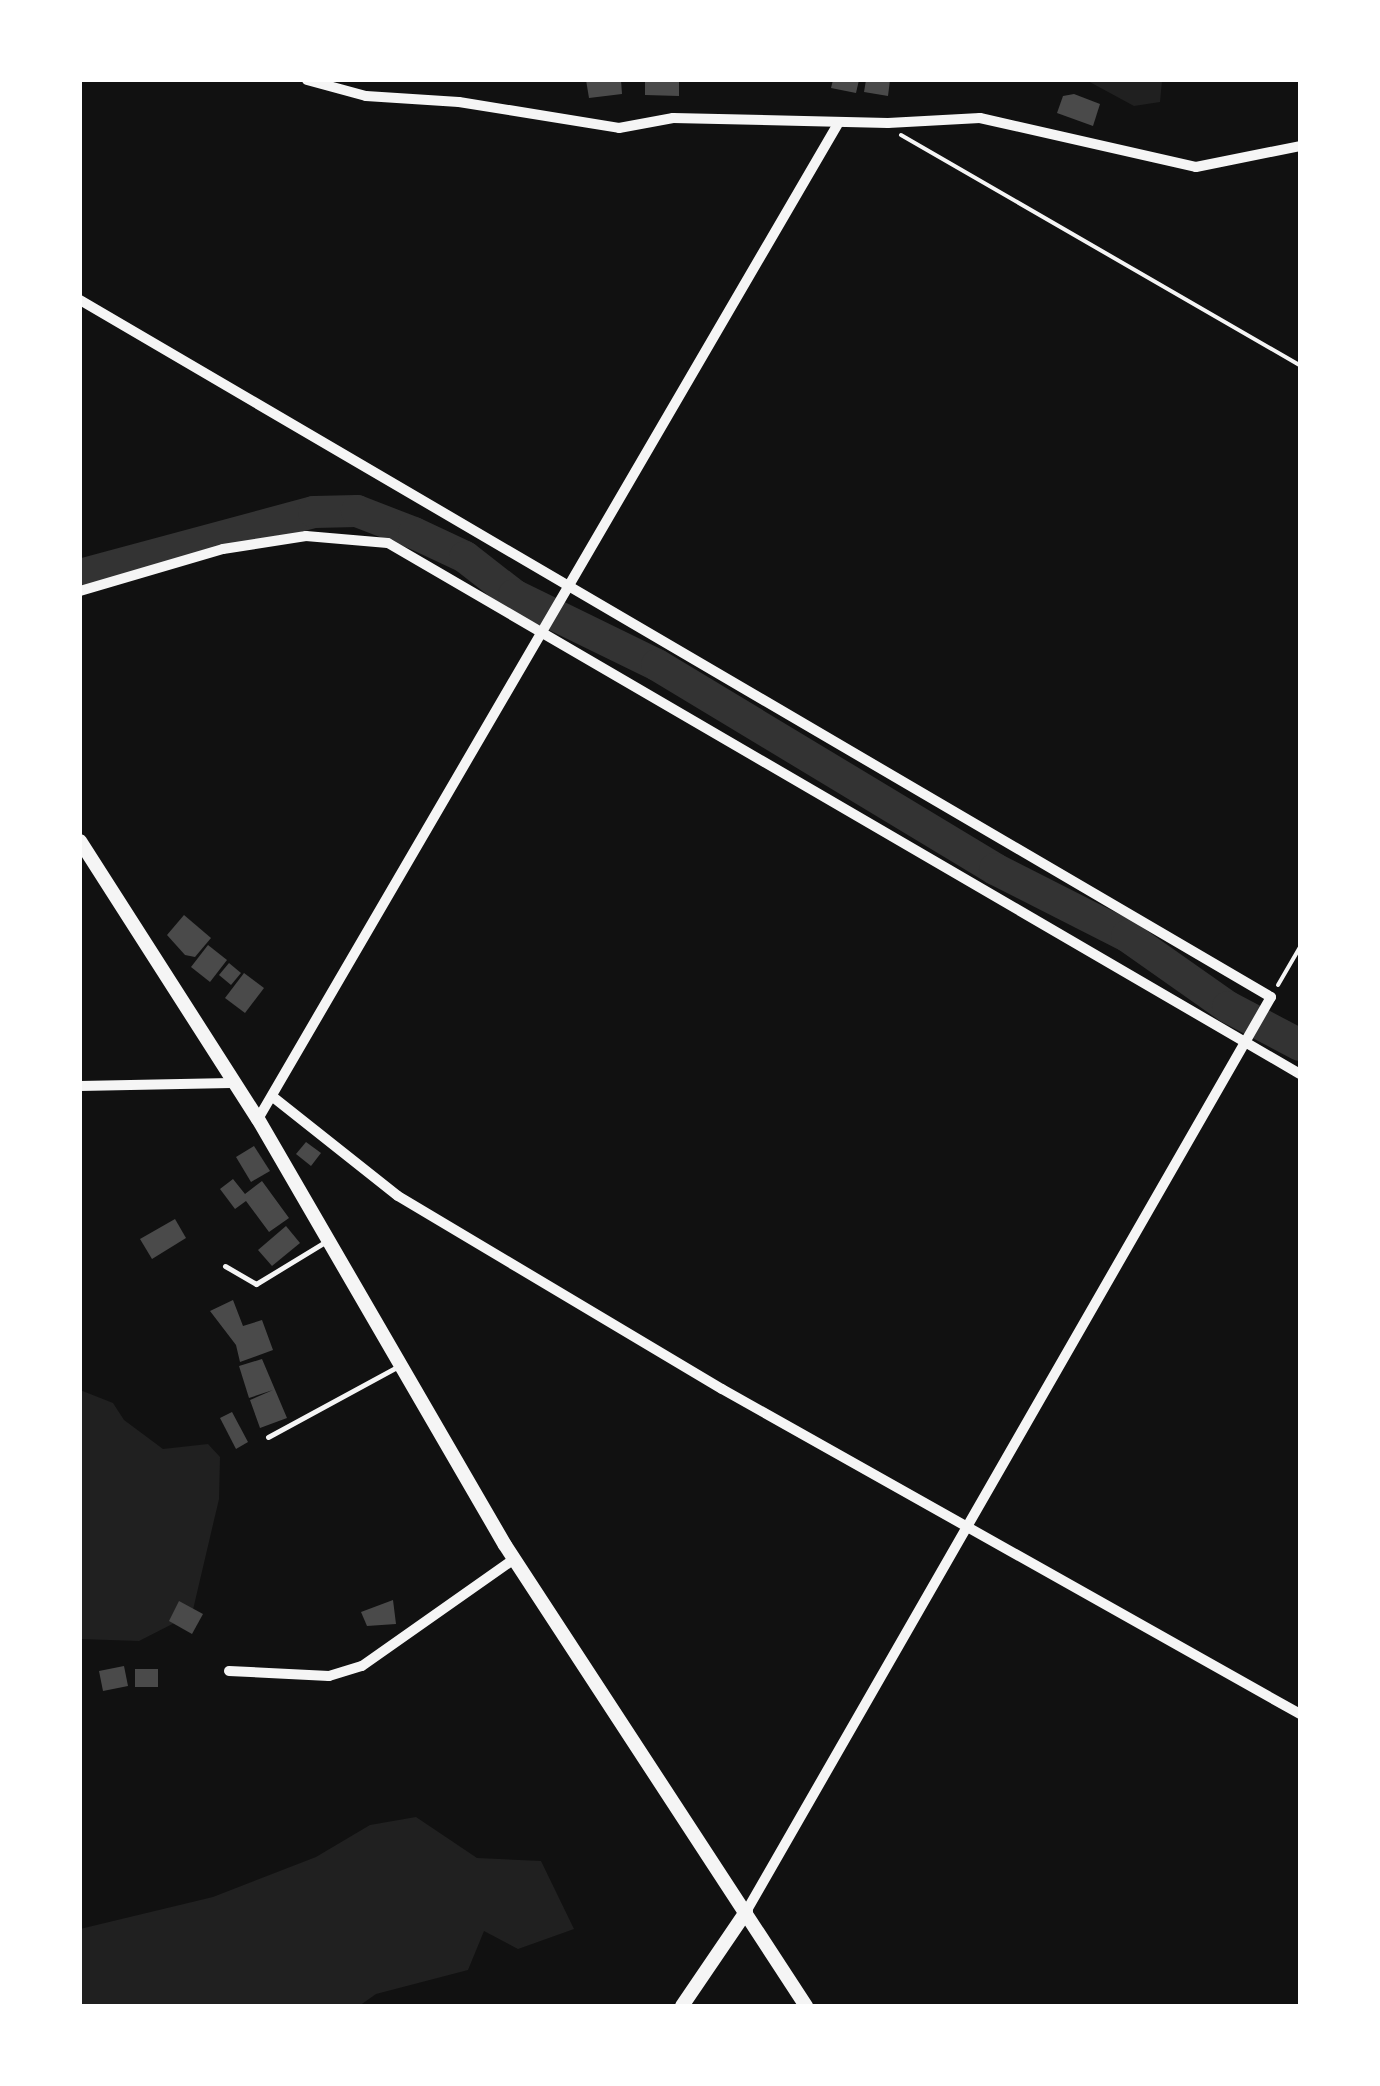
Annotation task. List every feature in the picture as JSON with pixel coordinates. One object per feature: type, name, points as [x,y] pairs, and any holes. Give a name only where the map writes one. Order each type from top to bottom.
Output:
[{"type":"street","points":[[307,80],[366,96],[460,102],[619,128],[673,118],[888,123],[980,118],[1196,167],[1300,146]]},
{"type":"street","points":[[258,1120],[839,122]]},
{"type":"street","points":[[80,300],[567,589],[1271,997],[964,1526],[746,1912],[682,2006]]},
{"type":"street","points":[[80,591],[223,549],[348,536],[388,543],[1300,1074]]},
{"type":"street","points":[[80,841],[258,1120],[514,1559],[806,2006]]},
{"type":"street","points":[[80,1086],[231,1083]]},
{"type":"street","points":[[273,1097],[398,1196],[964,1526],[1300,1714]]},
{"type":"street","points":[[228,1670],[329,1676],[362,1666],[514,1559]]},
{"type":"lane","points":[[225,1266],[256,1284],[328,1240]]},
{"type":"lane","points":[[268,1437],[401,1365]]},
{"type":"path","points":[[888,123],[912,144],[1300,365]]},
{"type":"path","points":[[1271,997],[1300,948]]},
{"type":"shaded area","points":[[1086,80],[1162,80],[1160,102],[1134,106]]},
{"type":"shaded area","points":[[80,1390],[113,1403],[124,1420],[163,1449],[208,1444],[220,1457],[219,1499],[192,1614],[139,1641],[80,1639]]},
{"type":"shaded area","points":[[416,1817],[477,1858],[541,1861],[574,1929],[518,1949],[484,1931],[468,1970],[376,1994],[359,2006],[80,2006],[80,1929],[213,1897],[316,1857],[370,1825]]},
{"type":"building","points":[[586,80],[621,80],[622,94],[589,98]]},
{"type":"building","points":[[645,80],[679,80],[679,96],[645,95]]},
{"type":"building","points":[[833,80],[859,80],[856,93],[831,88]]},
{"type":"building","points":[[866,80],[890,80],[888,96],[864,92]]},
{"type":"building","points":[[1074,94],[1100,104],[1093,126],[1057,113],[1063,96]]},
{"type":"building","points":[[184,915],[211,938],[195,957],[185,955],[167,935]]},
{"type":"building","points":[[208,945],[227,960],[210,982],[191,967]]},
{"type":"building","points":[[229,963],[241,973],[231,985],[219,975]]},
{"type":"building","points":[[244,973],[264,988],[245,1013],[225,998]]},
{"type":"building","points":[[306,1142],[321,1153],[311,1166],[296,1154]]},
{"type":"building","points":[[254,1146],[270,1171],[251,1182],[236,1157]]},
{"type":"building","points":[[233,1179],[245,1194],[262,1181],[289,1218],[269,1232],[246,1201],[235,1209],[220,1189]]},
{"type":"building","points":[[175,1219],[186,1238],[152,1259],[140,1239]]},
{"type":"building","points":[[286,1226],[300,1243],[272,1266],[258,1250]]},
{"type":"building","points":[[233,1300],[243,1326],[262,1320],[273,1350],[240,1362],[236,1345],[210,1311]]},
{"type":"building","points":[[262,1359],[287,1418],[260,1428],[250,1400],[273,1390],[249,1398],[239,1366]]},
{"type":"building","points":[[232,1412],[248,1442],[236,1449],[220,1418]]},
{"type":"building","points":[[393,1600],[396,1624],[367,1626],[361,1612]]},
{"type":"building","points":[[179,1601],[203,1614],[192,1634],[169,1621]]},
{"type":"building","points":[[124,1666],[128,1686],[103,1691],[99,1671]]},
{"type":"building","points":[[135,1669],[158,1669],[158,1687],[135,1687]]},
{"type":"waterway","points":[[80,575],[314,512],[357,511],[465,557],[514,595],[657,665],[995,869],[1127,936],[1228,1007],[1300,1045]]}]
